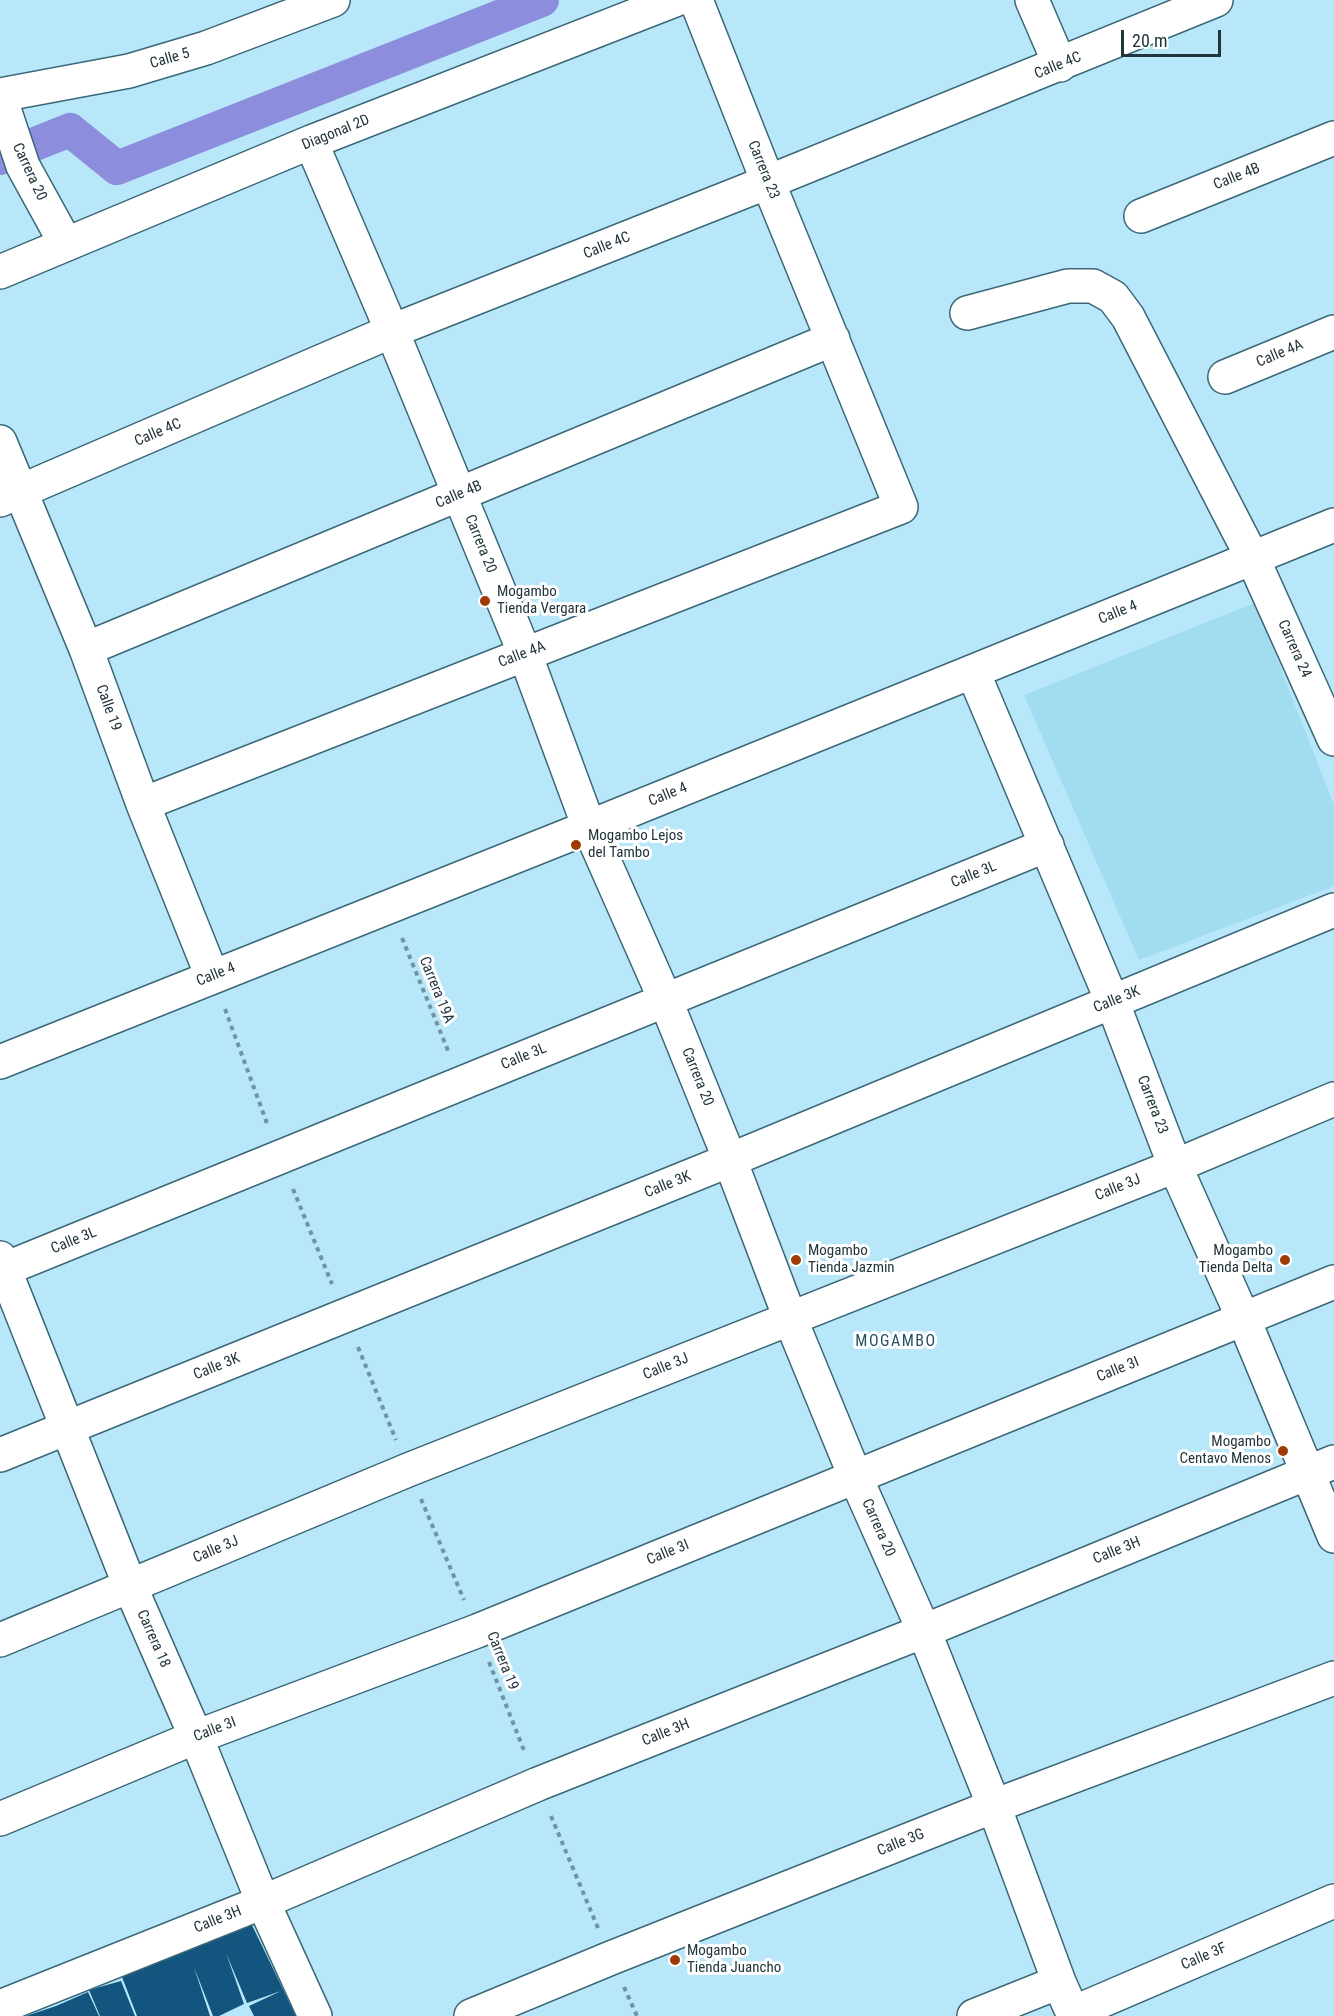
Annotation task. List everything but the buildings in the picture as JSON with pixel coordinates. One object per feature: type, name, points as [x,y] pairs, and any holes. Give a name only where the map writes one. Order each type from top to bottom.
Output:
[{"type":"street","name":"Calle 5","points":[[3,106],[206,48],[333,0]]},
{"type":"street","name":"Diagonal 2D","points":[[0,272],[311,142],[675,0]]},
{"type":"street","name":"Carrera 23","points":[[696,0],[901,507]]},
{"type":"street","points":[[1032,0],[1060,65]]},
{"type":"street","name":"Calle 4C","points":[[11,496],[392,331],[1060,65],[1216,0]]},
{"type":"street","name":"Carrera 20","points":[[3,106],[23,166],[66,244]]},
{"type":"street","name":"Calle 4B","points":[[1141,216],[1334,138]]},
{"type":"street","name":"Carrera 20","points":[[311,142],[460,494],[525,654],[589,827],[665,999],[790,1318],[855,1476],[924,1631],[994,1806],[1059,1982],[1074,2015]]},
{"type":"street","name":"Carrera 24","points":[[967,313],[1068,285],[1093,286],[1113,297],[1128,317],[1253,559],[1333,732]]},
{"type":"street","name":"Calle 4A","points":[[1225,377],[1334,332]]},
{"type":"street","name":"Calle 4B","points":[[86,649],[833,339]]},
{"type":"street","name":"Calle 19","points":[[0,442],[11,496],[86,649],[143,804],[212,976]]},
{"type":"street","name":"Calle 4A","points":[[143,804],[901,507]]},
{"type":"street","name":"Calle 4","points":[[0,1062],[589,827],[1334,525]]},
{"type":"street","name":"Carrera 23","points":[[973,672],[1112,1002],[1175,1166],[1244,1320],[1320,1468],[1334,1536]]},
{"type":"street","name":"Calle 3L","points":[[2,1266],[1047,845]]},
{"type":"street","name":"Calle 3K","points":[[0,1455],[730,1160],[1334,910]]},
{"type":"street","name":"Calle 3J","points":[[0,1640],[408,1470],[1175,1166],[1334,1099]]},
{"type":"street","name":"Carrera 18","points":[[2,1266],[130,1586],[196,1737],[263,1902],[315,2016]]},
{"type":"street","name":"Calle 3I","points":[[0,1819],[196,1737],[477,1631],[1334,1282]]},
{"type":"street","name":"Calle 3H","points":[[0,2007],[263,1902],[538,1784],[924,1631],[1320,1468]]},
{"type":"street","name":"Calle 3G","points":[[471,2016],[994,1806],[1334,1678]]},
{"type":"street","name":"Calle 3F","points":[[1074,2015],[1334,1901]]},
{"type":"street","points":[[974,2016],[1059,1982]]},
{"type":"path","name":"Carrera 19A","points":[[389,907],[461,1083]]},
{"type":"path","name":"Carrera 19","points":[[345,1316],[477,1631],[538,1784],[637,2016]]},
{"type":"shaded area","points":[[1255,603],[1334,805],[1334,886],[1139,960],[1024,695]]},
{"type":"waterway","points":[[0,158],[70,130],[117,168],[542,0]]},
{"type":"place","name":"Mogambo Tienda Vergara","points":[[485,601]]},
{"type":"place","name":"Mogambo Lejos del Tambo","points":[[576,845]]},
{"type":"place","name":"Mogambo Tienda Jazmin","points":[[796,1260]]},
{"type":"place","name":"Mogambo Tienda Delta","points":[[1285,1260]]},
{"type":"place","name":"Mogambo Centavo Menos","points":[[1283,1451]]},
{"type":"place","name":"Mogambo Tienda Juancho","points":[[675,1960]]},
{"type":"district","name":"MOGAMBO","points":[[896,1342]]}]
